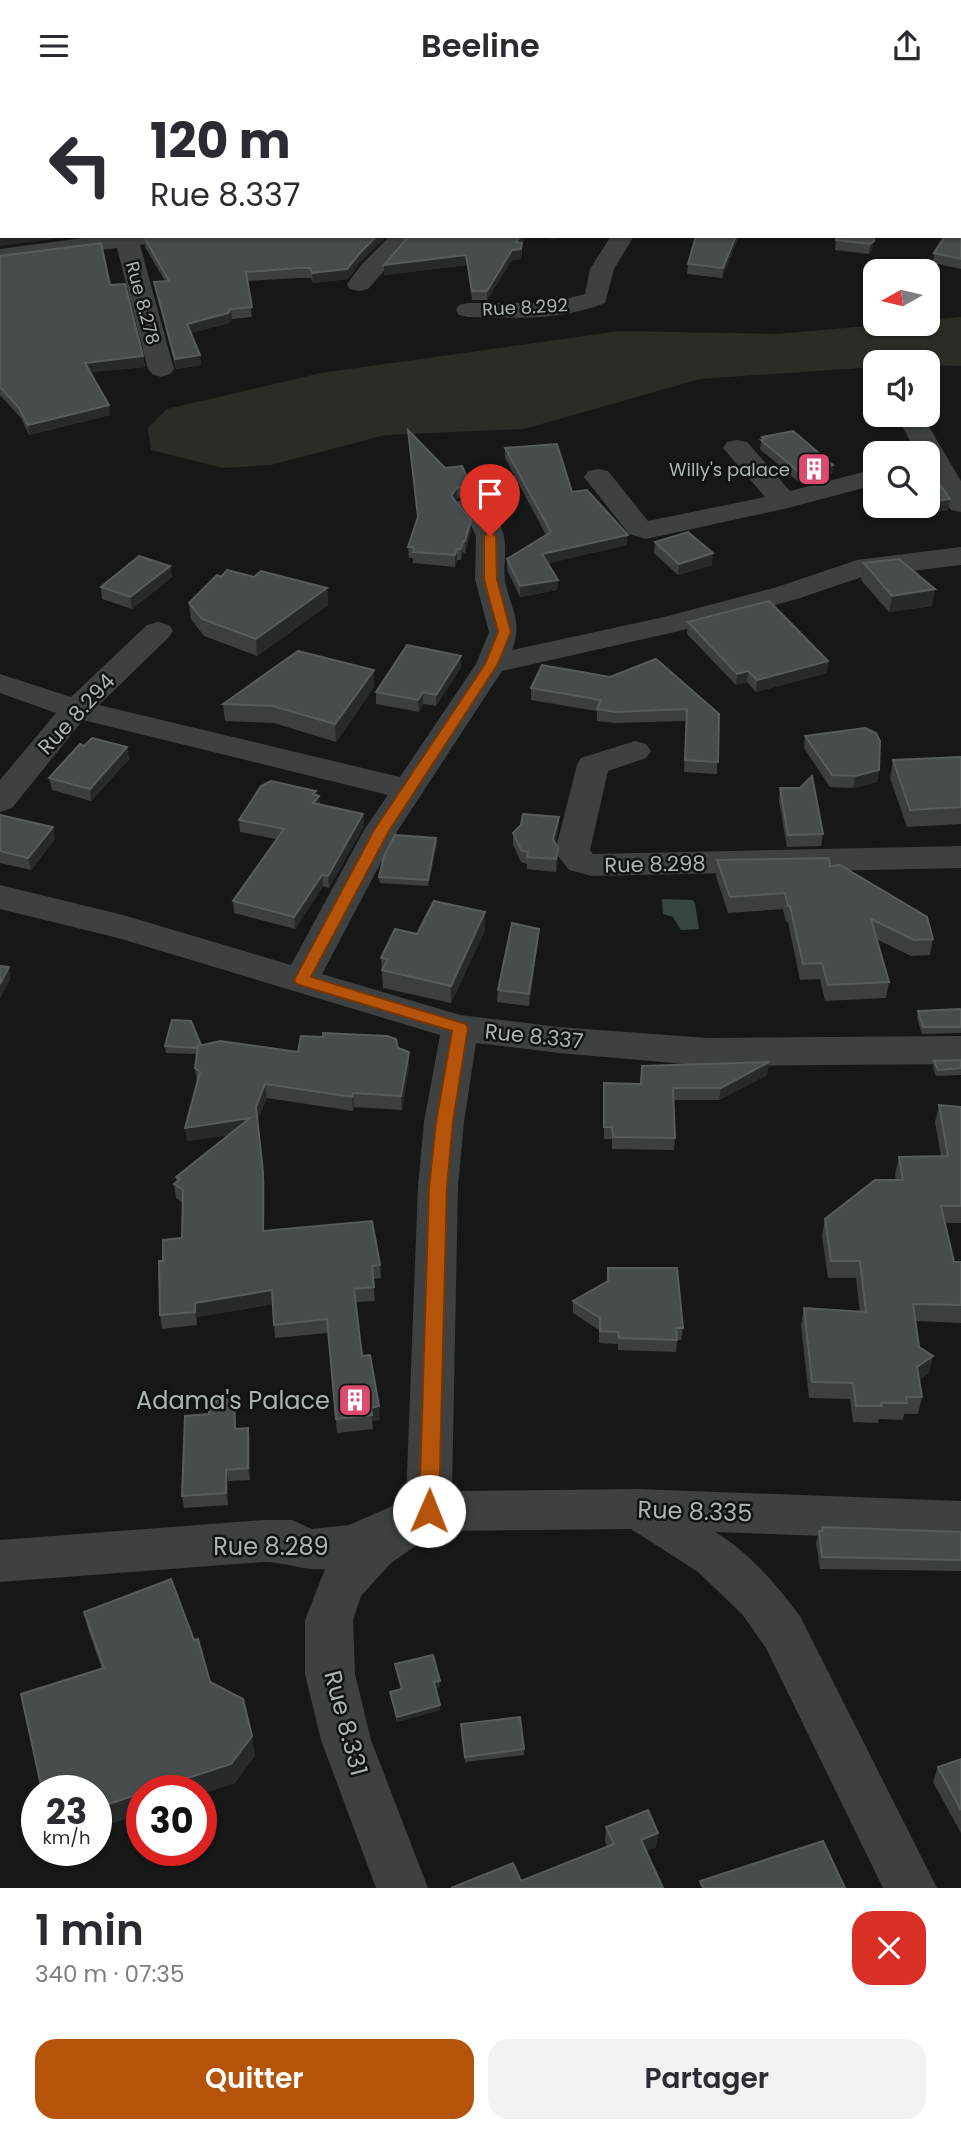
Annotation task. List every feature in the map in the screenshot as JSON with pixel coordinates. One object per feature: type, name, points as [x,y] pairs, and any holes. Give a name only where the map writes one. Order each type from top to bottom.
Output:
[{"type":"street","points":[[0,256],[126,238]]},
{"type":"street","name":"Rue 8.278","points":[[126,238],[161,369]]},
{"type":"street","points":[[359,284],[370,269],[402,238]]},
{"type":"street","name":"Rue 8.292","points":[[468,310],[546,310],[596,298],[602,269],[622,238]]},
{"type":"street","points":[[737,448],[784,501]]},
{"type":"street","points":[[940,474],[961,504]]},
{"type":"street","points":[[598,477],[639,527],[646,530],[784,501],[863,480]]},
{"type":"street","points":[[302,980],[381,830],[491,664],[504,632],[491,579],[490,536],[483,521],[468,507]]},
{"type":"street","points":[[491,664],[668,625],[787,593],[857,569],[961,556]]},
{"type":"street","name":"Rue 8.294","points":[[0,801],[76,709],[158,631]]},
{"type":"street","points":[[0,683],[76,709],[407,789]]},
{"type":"street","name":"Rue 8.298","points":[[635,751],[593,765],[572,852],[581,862],[592,865],[961,857]]},
{"type":"street","name":"Rue 8.337","points":[[0,897],[123,927],[460,1028],[559,1040],[708,1052],[961,1050]]},
{"type":"street","points":[[429,1511],[438,1187],[444,1122],[460,1028]]},
{"type":"street","points":[[638,1509],[715,1557],[759,1599],[775,1621],[912,1888]]},
{"type":"street","name":"Rue 8.335","points":[[429,1511],[638,1509],[961,1521]]},
{"type":"street","name":"Rue 8.289","points":[[0,1561],[264,1541],[292,1541],[306,1550],[353,1545],[429,1511]]},
{"type":"street","name":"Rue 8.331","points":[[402,1888],[346,1740],[330,1674],[329,1621],[341,1585],[374,1548],[429,1511]]},
{"type":"shaded area","points":[[961,317],[961,366],[940,365],[940,350],[863,350],[863,368],[700,379],[524,429],[385,435],[271,465],[223,468],[151,450],[148,428],[167,409],[321,373],[620,331],[777,334],[863,326],[863,336],[940,336],[940,319]]},
{"type":"shaded area","points":[[662,899],[692,900],[695,903],[699,929],[681,930],[673,917],[663,914]]},
{"type":"building","points":[[145,238],[375,238],[347,269],[312,273],[310,268],[246,272],[252,307],[231,309],[228,313],[187,324],[200,355],[175,359],[154,282],[169,281]]},
{"type":"building","points":[[407,238],[519,238],[516,242],[522,243],[521,249],[512,250],[487,291],[472,291],[466,255],[384,265]]},
{"type":"building","points":[[695,238],[735,238],[723,268],[688,264]]},
{"type":"building","points":[[836,238],[874,238],[870,244]]},
{"type":"building","points":[[944,238],[961,238],[961,259],[934,253]]},
{"type":"building","points":[[101,243],[110,285],[125,284],[143,356],[85,363],[109,405],[28,425],[19,408],[0,387],[0,256]]},
{"type":"building","points":[[408,430],[445,468],[462,466],[471,486],[457,487],[451,496],[471,520],[465,541],[455,555],[413,552],[414,547],[408,547],[418,517]]},
{"type":"building","points":[[793,431],[833,465],[801,474],[761,440],[764,439],[762,437]]},
{"type":"building","points":[[557,444],[572,492],[587,490],[628,535],[542,554],[558,580],[520,586],[507,559],[551,532],[505,448]]},
{"type":"building","points":[[940,485],[950,499],[940,500]]},
{"type":"building","points":[[688,532],[713,553],[679,564],[655,542]]},
{"type":"building","points":[[139,556],[170,566],[130,597],[101,587]]},
{"type":"building","points":[[899,559],[935,589],[892,596],[864,563]]},
{"type":"building","points":[[227,570],[254,577],[261,571],[327,588],[256,639],[202,619],[189,603],[217,575],[221,577]]},
{"type":"building","points":[[769,601],[828,661],[757,680],[748,671],[737,674],[688,622]]},
{"type":"building","points":[[407,645],[461,656],[436,695],[423,692],[418,700],[376,692]]},
{"type":"building","points":[[298,651],[374,670],[335,724],[273,706],[223,704]]},
{"type":"building","points":[[656,659],[719,714],[718,762],[685,760],[687,709],[615,712],[597,709],[601,700],[531,688],[542,665],[610,677]]},
{"type":"building","points":[[865,728],[876,733],[880,741],[879,770],[855,776],[832,775],[805,736]]},
{"type":"building","points":[[92,738],[127,747],[90,789],[49,778],[80,744],[84,746]]},
{"type":"building","points":[[961,757],[961,807],[910,810],[893,760]]},
{"type":"building","points":[[812,776],[823,834],[788,835],[780,788],[800,788]]},
{"type":"building","points":[[271,781],[316,791],[313,794],[319,796],[313,803],[363,814],[328,876],[322,875],[294,917],[233,901],[284,829],[239,820],[261,786]]},
{"type":"building","points":[[523,814],[559,817],[553,839],[558,848],[556,859],[527,857],[528,852],[521,850],[513,833],[521,825]]},
{"type":"building","points":[[0,815],[53,827],[28,858],[0,851]]},
{"type":"building","points":[[395,835],[436,838],[428,880],[379,877],[384,856]]},
{"type":"building","points":[[829,858],[830,866],[840,865],[927,917],[933,939],[914,940],[871,919],[889,982],[828,985],[822,963],[803,964],[785,893],[730,897],[717,860]]},
{"type":"building","points":[[434,901],[485,912],[451,986],[382,970],[388,959],[381,958],[395,929],[417,934]]},
{"type":"building","points":[[512,923],[539,929],[529,994],[498,990]]},
{"type":"building","points":[[0,966],[9,967],[0,984]]},
{"type":"building","points":[[960,1009],[961,1027],[923,1027],[918,1011]]},
{"type":"building","points":[[172,1020],[191,1021],[201,1045],[198,1048],[165,1046]]},
{"type":"building","points":[[323,1033],[387,1036],[396,1039],[398,1048],[409,1052],[401,1096],[353,1093],[352,1097],[265,1084],[256,1107],[263,1172],[263,1231],[372,1221],[380,1265],[372,1266],[374,1287],[354,1289],[362,1356],[370,1355],[379,1406],[371,1408],[372,1415],[336,1419],[327,1319],[274,1325],[272,1290],[195,1303],[195,1312],[160,1315],[159,1261],[163,1261],[163,1240],[182,1238],[183,1190],[174,1184],[180,1179],[176,1177],[250,1118],[185,1128],[200,1072],[195,1068],[198,1046],[220,1041],[298,1052],[301,1036],[323,1037]]},
{"type":"building","points":[[961,1060],[961,1068],[938,1070],[934,1061]]},
{"type":"building","points":[[769,1062],[721,1088],[673,1088],[675,1138],[613,1137],[612,1127],[604,1127],[604,1083],[641,1084],[642,1066]]},
{"type":"building","points":[[939,1105],[961,1107],[961,1206],[941,1206],[954,1262],[961,1262],[961,1305],[913,1304],[919,1347],[933,1356],[917,1367],[922,1397],[906,1397],[907,1403],[856,1406],[853,1383],[812,1382],[804,1308],[866,1312],[860,1261],[831,1261],[825,1219],[875,1180],[903,1180],[899,1157],[948,1156]]},
{"type":"building","points":[[608,1268],[677,1268],[683,1328],[676,1328],[677,1340],[619,1338],[618,1332],[600,1331],[600,1318],[573,1301],[608,1281]]},
{"type":"building","points":[[234,1399],[235,1429],[248,1428],[248,1468],[226,1470],[226,1493],[182,1496],[185,1416],[209,1414],[209,1401]]},
{"type":"building","points":[[822,1527],[961,1532],[961,1560],[822,1557],[819,1531],[823,1531]]},
{"type":"building","points":[[171,1579],[194,1640],[198,1639],[210,1682],[243,1699],[252,1736],[231,1764],[197,1775],[126,1775],[126,1798],[112,1803],[112,1775],[39,1775],[21,1694],[104,1668],[84,1612]]},
{"type":"building","points":[[433,1655],[440,1681],[434,1682],[440,1705],[397,1717],[390,1692],[402,1689],[395,1664]]},
{"type":"building","points":[[520,1717],[524,1749],[465,1757],[461,1724]]},
{"type":"building","points":[[961,1759],[961,1810],[938,1767]]},
{"type":"building","points":[[648,1810],[658,1833],[641,1840],[663,1888],[451,1888],[513,1863],[521,1881],[614,1844],[606,1827]]},
{"type":"building","points":[[823,1841],[845,1888],[703,1888],[700,1881]]},
{"type":"place","name":"Willy's palace","points":[[814,469]]},
{"type":"place","name":"Adama's Palace","points":[[355,1400]]},
{"type":"route","points":[[429,1511],[438,1187],[444,1122],[460,1028],[302,980],[381,830],[491,664],[499,647],[504,632],[491,579],[490,536]]}]
